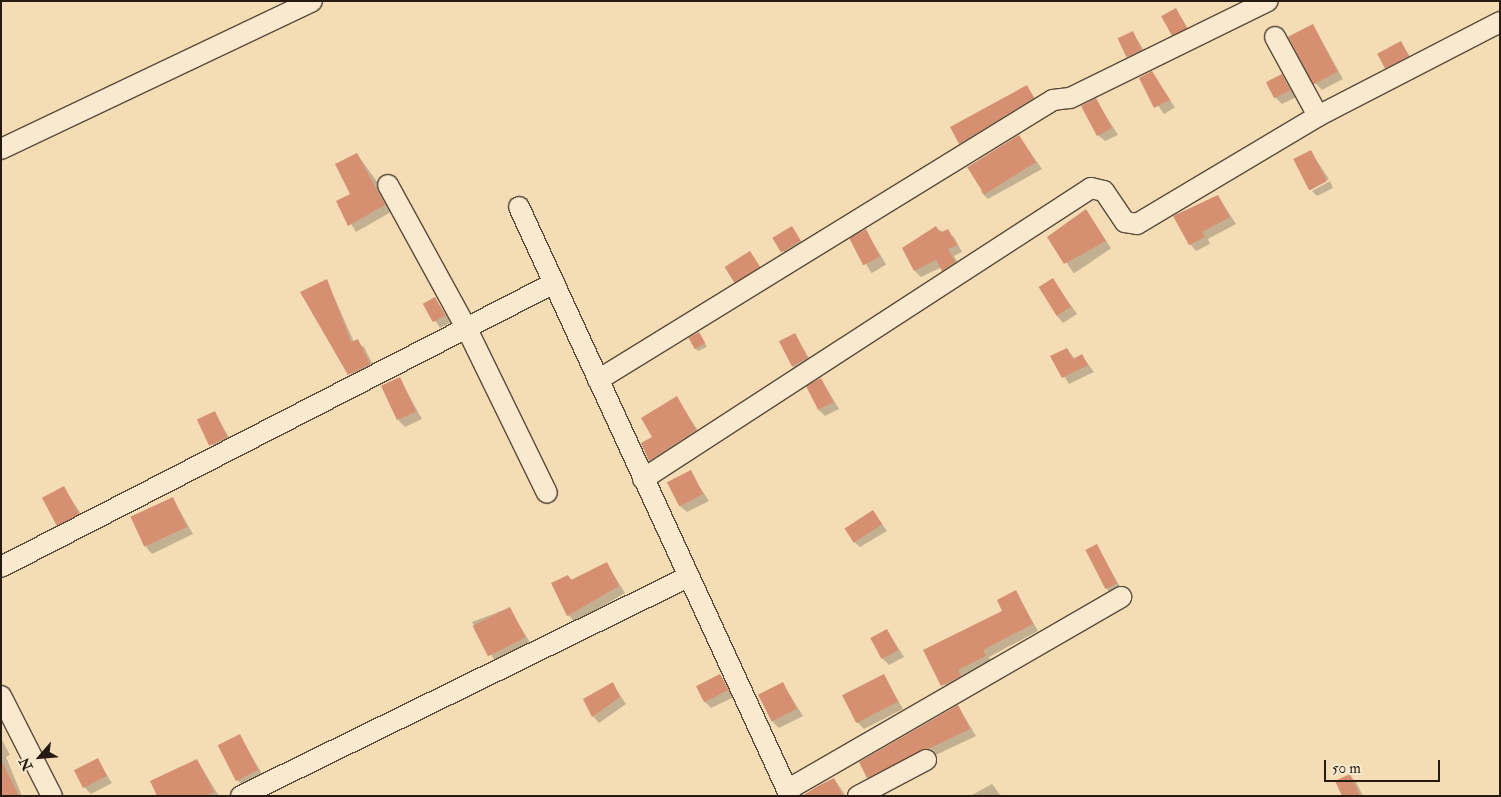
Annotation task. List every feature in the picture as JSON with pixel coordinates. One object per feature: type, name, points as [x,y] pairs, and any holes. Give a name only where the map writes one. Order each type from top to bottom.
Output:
[{"type":"street","points":[[1,149],[312,1]]},
{"type":"street","points":[[598,380],[1053,100],[1070,98],[1268,1]]},
{"type":"street","points":[[643,479],[1091,188],[1104,191],[1125,222],[1137,224],[1318,116],[1500,22]]},
{"type":"street","points":[[1275,37],[1318,116]]},
{"type":"street","points":[[388,185],[467,328],[548,492]]},
{"type":"street","points":[[518,206],[788,793],[1121,596]]},
{"type":"street","points":[[1,567],[554,283]]},
{"type":"street","points":[[240,796],[689,577]]},
{"type":"street","points":[[1,696],[52,796]]},
{"type":"street","points":[[858,796],[926,760]]},
{"type":"building","points":[[1176,8],[1187,28],[1172,36],[1161,16]]},
{"type":"building","points":[[1313,24],[1338,72],[1313,85],[1288,37]]},
{"type":"building","points":[[1133,31],[1142,50],[1126,57],[1118,38]]},
{"type":"building","points":[[1401,41],[1409,56],[1385,69],[1377,54]]},
{"type":"building","points":[[1152,71],[1170,100],[1154,108],[1139,78]]},
{"type":"building","points":[[1282,74],[1290,90],[1274,98],[1266,82]]},
{"type":"building","points":[[1027,85],[1034,98],[959,144],[950,127]]},
{"type":"building","points":[[1096,98],[1112,128],[1097,136],[1081,106]]},
{"type":"building","points":[[1019,135],[1036,162],[984,194],[967,167]]},
{"type":"building","points":[[1311,150],[1327,181],[1309,190],[1293,159]]},
{"type":"building","points":[[357,153],[385,205],[348,226],[336,201],[350,194],[335,164]]},
{"type":"building","points":[[1218,195],[1230,217],[1202,232],[1205,237],[1189,245],[1173,216]]},
{"type":"building","points":[[1086,209],[1106,241],[1064,264],[1047,237]]},
{"type":"building","points":[[792,226],[801,241],[781,252],[772,238]]},
{"type":"building","points":[[936,226],[940,233],[948,229],[957,245],[948,249],[955,262],[942,271],[936,260],[914,271],[902,248]]},
{"type":"building","points":[[866,229],[880,257],[863,265],[849,238]]},
{"type":"building","points":[[750,251],[760,267],[735,283],[725,267]]},
{"type":"building","points":[[1053,278],[1071,307],[1057,316],[1039,287]]},
{"type":"building","points":[[327,279],[351,342],[358,339],[370,364],[348,375],[300,292]]},
{"type":"building","points":[[435,297],[445,315],[433,322],[423,304]]},
{"type":"building","points":[[699,332],[705,343],[695,349],[689,338]]},
{"type":"building","points":[[795,333],[808,358],[792,366],[779,341]]},
{"type":"building","points":[[1067,348],[1073,359],[1082,354],[1088,365],[1062,378],[1050,356]]},
{"type":"building","points":[[400,377],[416,411],[397,420],[381,386]]},
{"type":"building","points":[[821,378],[833,402],[818,410],[806,386]]},
{"type":"building","points":[[677,396],[696,430],[649,461],[641,443],[652,437],[641,418]]},
{"type":"building","points":[[215,411],[227,437],[209,446],[197,419]]},
{"type":"building","points":[[691,470],[703,494],[679,506],[667,482]]},
{"type":"building","points":[[64,486],[79,514],[57,526],[42,498]]},
{"type":"building","points":[[173,497],[187,527],[144,547],[130,517]]},
{"type":"building","points":[[873,510],[882,524],[854,543],[844,529]]},
{"type":"building","points":[[1097,544],[1117,583],[1105,589],[1085,550]]},
{"type":"building","points":[[607,562],[619,586],[567,616],[551,583],[568,575],[571,580]]},
{"type":"building","points":[[1016,590],[1033,624],[983,650],[986,656],[958,670],[961,676],[941,686],[923,650],[1002,611],[997,600]]},
{"type":"building","points":[[510,607],[525,637],[488,656],[473,626]]},
{"type":"building","points":[[887,629],[898,650],[881,659],[870,638]]},
{"type":"building","points":[[720,674],[728,690],[704,702],[696,686]]},
{"type":"building","points":[[884,674],[898,702],[856,723],[842,695]]},
{"type":"building","points":[[613,682],[620,697],[592,717],[583,699]]},
{"type":"building","points":[[783,682],[797,709],[772,721],[758,695]]},
{"type":"building","points":[[958,705],[970,729],[867,778],[859,762]]},
{"type":"building","points":[[240,734],[258,770],[236,781],[218,745]]},
{"type":"building","points":[[98,758],[107,776],[83,788],[74,770]]},
{"type":"building","points":[[197,759],[214,792],[205,796],[157,796],[150,781]]},
{"type":"building","points":[[1,760],[19,796],[1,796]]},
{"type":"building","points":[[1350,774],[1360,796],[1342,796],[1335,781]]},
{"type":"building","points":[[834,778],[843,796],[802,796],[818,786]]}]
